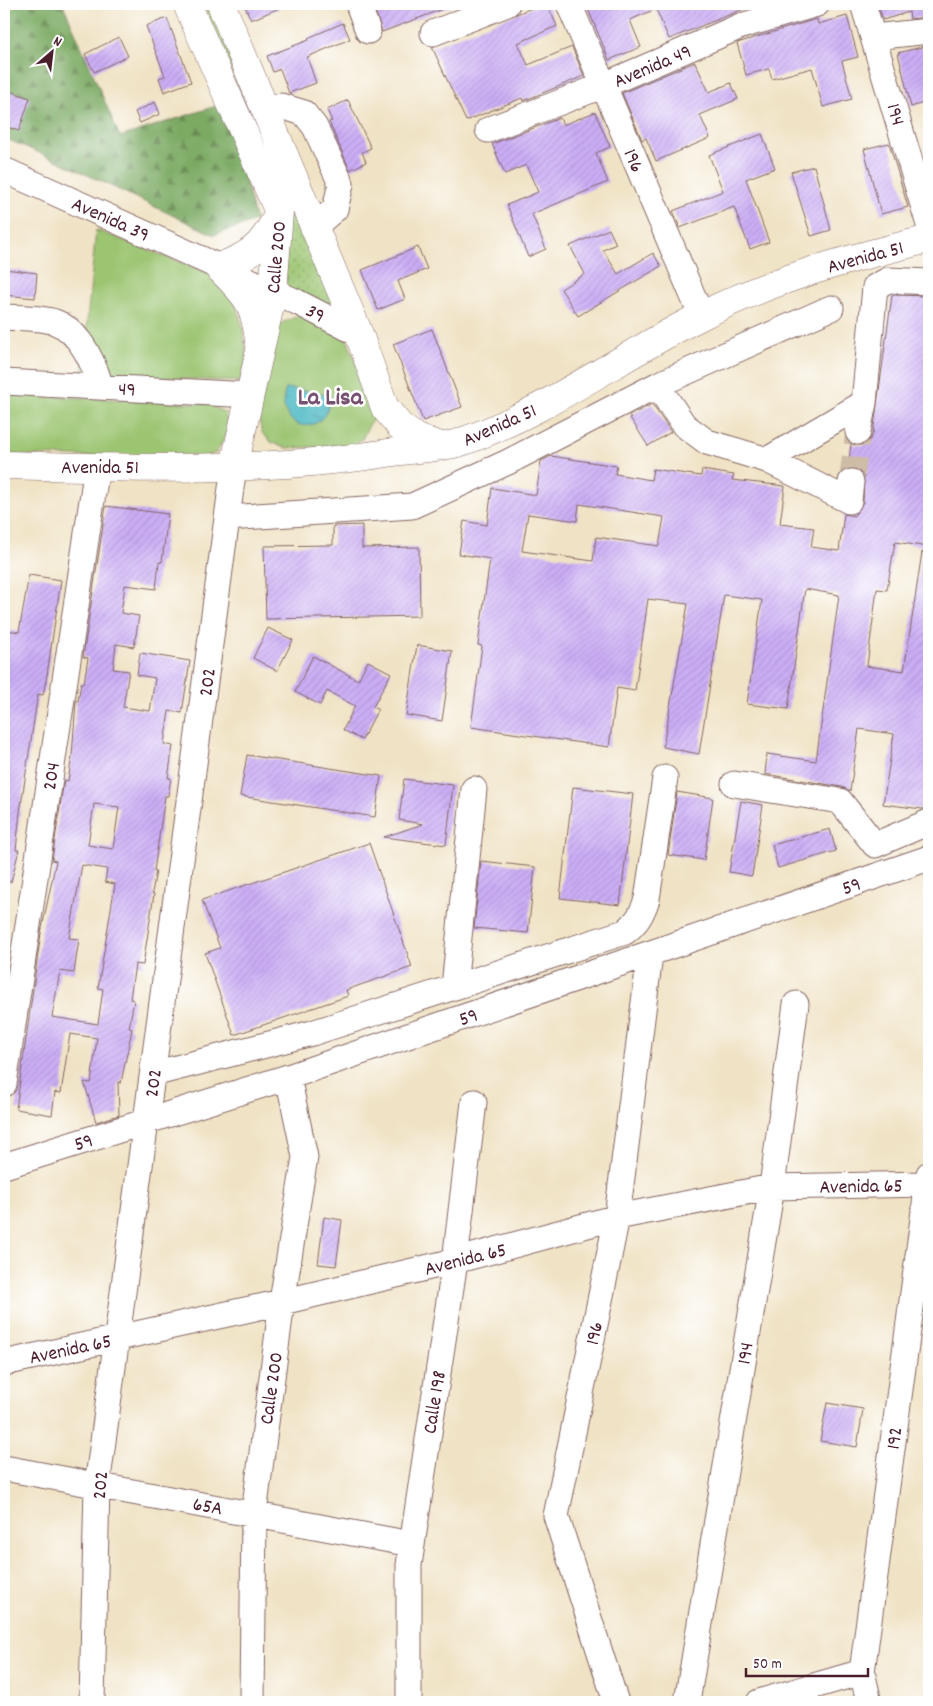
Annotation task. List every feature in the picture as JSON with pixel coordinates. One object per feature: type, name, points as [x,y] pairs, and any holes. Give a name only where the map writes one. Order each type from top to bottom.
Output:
[{"type":"main road","name":"Calle 200","points":[[188,4],[279,212],[273,292],[234,466]]},
{"type":"main road","name":"Calle 200","points":[[221,4],[359,334],[385,408],[400,426],[416,438],[438,445]]},
{"type":"main road","points":[[260,348],[256,319],[247,296],[218,267],[241,258],[268,237],[279,212]]},
{"type":"main road","name":"Avenida 51","points":[[4,465],[97,467],[234,466],[362,458],[458,443],[499,427],[701,315],[752,291],[796,274],[929,239]]},
{"type":"main road","points":[[250,395],[256,439],[286,463]]},
{"type":"main road","points":[[362,458],[383,422],[385,408]]},
{"type":"street","points":[[358,4],[368,31]]},
{"type":"street","points":[[433,33],[507,4]]},
{"type":"street","name":"196","points":[[568,4],[701,315]]},
{"type":"street","name":"Avenida 49","points":[[488,130],[602,86],[741,26],[817,4]]},
{"type":"street","name":"194","points":[[863,4],[929,226]]},
{"type":"street","points":[[874,37],[929,31]]},
{"type":"street","points":[[265,109],[281,106],[304,113],[315,128],[341,184],[335,209],[314,227]]},
{"type":"street","name":"Avenida 39","points":[[4,170],[218,267]]},
{"type":"street","name":"39","points":[[218,267],[359,334]]},
{"type":"street","points":[[858,432],[864,403],[875,287],[888,280],[929,282]]},
{"type":"street","points":[[227,518],[412,506],[508,462],[656,385],[831,308]]},
{"type":"street","points":[[4,317],[54,322],[71,332],[94,365],[101,387]]},
{"type":"street","name":"49","points":[[4,382],[250,395]]},
{"type":"street","points":[[656,385],[684,424],[707,442],[767,460],[849,501],[851,482]]},
{"type":"street","points":[[767,460],[864,403]]},
{"type":"street","name":"202","points":[[92,1702],[98,1486],[234,466]]},
{"type":"street","name":"204","points":[[4,1084],[97,467]]},
{"type":"street","points":[[153,1074],[312,1033],[625,932],[633,926],[641,915],[647,899],[665,778]]},
{"type":"street","points":[[734,784],[840,801],[876,845],[929,822]]},
{"type":"street","points":[[454,987],[474,789]]},
{"type":"street","name":"59","points":[[4,1166],[288,1077],[650,955],[929,858]]},
{"type":"street","name":"196","points":[[616,1702],[556,1516],[617,1217],[650,955]]},
{"type":"street","name":"194","points":[[687,1702],[772,1187],[796,1004]]},
{"type":"street","name":"Calle 200","points":[[252,1702],[254,1514],[282,1302],[305,1157],[288,1077]]},
{"type":"street","name":"Calle 198","points":[[409,1702],[409,1565],[411,1544],[455,1261],[474,1102]]},
{"type":"street","name":"Avenida 65","points":[[4,1363],[282,1302],[455,1261],[617,1217],[772,1187],[929,1180]]},
{"type":"street","name":"192","points":[[869,1702],[862,1672],[929,1180]]},
{"type":"street","name":"65A","points":[[4,1468],[411,1544]]},
{"type":"street","points":[[759,1702],[862,1672]]},
{"type":"green space","points":[[4,4],[63,4],[120,137],[225,103],[256,221],[214,235],[54,159],[4,138]]},
{"type":"green space","points":[[203,4],[209,4],[345,319],[287,288],[277,178]]},
{"type":"green space","points":[[96,230],[211,274],[235,303],[243,327],[247,357],[240,382],[82,373]]},
{"type":"green space","points":[[300,315],[346,337],[376,412],[362,439],[351,446],[285,448],[271,442],[262,433],[258,415],[277,325]]},
{"type":"green space","points":[[4,394],[209,404],[225,413],[229,431],[216,453],[200,458],[4,455]]},
{"type":"water","points":[[286,388],[330,395],[327,410],[321,420],[312,425],[302,425],[294,422],[287,414],[284,403]]},
{"type":"building","points":[[244,4],[289,4],[251,20]]},
{"type":"building","points":[[373,4],[456,4],[382,32]]},
{"type":"building","points":[[542,4],[547,4],[557,26],[518,43],[528,65],[572,47],[584,76],[523,101],[522,98],[466,121],[432,47]]},
{"type":"building","points":[[586,4],[756,4],[669,39],[656,9],[630,20],[641,47],[609,60]]},
{"type":"building","points":[[878,4],[927,4],[929,17],[910,19],[909,12],[883,20]]},
{"type":"building","points":[[847,16],[858,57],[842,61],[852,99],[823,107],[812,68],[772,79],[769,69],[746,75],[737,43],[817,19],[818,24]]},
{"type":"building","points":[[167,18],[191,82],[164,92],[159,78],[165,76],[146,26]]},
{"type":"building","points":[[343,23],[350,39],[307,57],[316,83],[289,93],[280,69],[273,72],[267,56],[309,40],[308,38]]},
{"type":"building","points":[[119,37],[128,56],[94,72],[85,54]]},
{"type":"building","points":[[929,45],[929,101],[911,107],[898,53]]},
{"type":"building","points":[[695,62],[709,92],[731,83],[738,99],[700,115],[710,138],[656,161],[646,138],[642,140],[622,93]]},
{"type":"building","points":[[4,89],[30,98],[19,131],[4,126]]},
{"type":"building","points":[[348,100],[371,148],[362,152],[366,162],[350,170],[329,122],[332,121],[327,110]]},
{"type":"building","points":[[155,102],[160,114],[140,123],[135,112]]},
{"type":"building","points":[[595,112],[610,147],[596,153],[608,182],[532,214],[546,249],[528,257],[507,205],[538,192],[526,165],[505,174],[492,144],[560,118],[563,125]]},
{"type":"building","points":[[762,134],[775,168],[746,179],[769,242],[750,249],[734,207],[680,228],[673,211],[723,191],[709,155]]},
{"type":"building","points":[[889,143],[908,207],[881,214],[864,149]]},
{"type":"building","points":[[814,166],[831,230],[811,236],[791,172]]},
{"type":"building","points":[[609,229],[616,244],[603,250],[618,274],[653,253],[661,266],[578,316],[561,289],[585,274],[570,246]]},
{"type":"building","points":[[418,247],[427,269],[398,281],[405,299],[378,310],[362,270]]},
{"type":"building","points":[[4,269],[37,273],[35,298],[4,295]]},
{"type":"building","points":[[892,295],[929,296],[929,547],[895,542],[887,590],[877,589],[867,666],[904,671],[922,552],[929,553],[929,808],[922,809],[883,804],[894,734],[859,729],[850,791],[842,787],[765,774],[767,754],[816,761],[839,595],[805,589],[788,709],[747,704],[762,600],[724,595],[699,754],[663,747],[688,604],[648,599],[635,691],[617,688],[609,747],[471,727],[482,646],[478,645],[490,559],[459,554],[464,521],[487,525],[492,488],[536,495],[541,461],[551,456],[617,466],[615,474],[651,480],[653,469],[701,476],[702,470],[734,475],[732,480],[785,486],[780,524],[814,528],[811,547],[839,551],[844,514],[854,516],[863,502],[864,476],[859,470],[848,468],[851,444],[863,445],[869,441],[873,434]],"holes":[[[579,504],[664,517],[659,546],[596,537],[593,561],[522,551],[528,514],[577,521]]]},
{"type":"building","points":[[432,329],[462,407],[423,421],[393,344]]},
{"type":"building","points":[[652,404],[671,432],[648,446],[629,416]]},
{"type":"building","points":[[106,506],[168,514],[162,562],[159,562],[156,589],[125,585],[121,613],[139,616],[134,647],[116,644],[113,669],[129,671],[123,707],[150,711],[155,678],[137,675],[140,653],[190,661],[182,713],[169,711],[164,744],[173,746],[168,778],[171,778],[168,796],[165,796],[154,871],[156,871],[152,893],[154,894],[143,965],[135,964],[130,999],[134,1000],[129,1028],[132,1029],[121,1083],[118,1082],[119,1115],[96,1122],[84,1082],[91,1083],[97,1038],[70,1034],[61,1093],[55,1092],[52,1115],[16,1109],[41,933],[56,861],[52,860],[64,780],[68,781],[72,756],[76,701],[78,701],[81,683],[84,683],[88,658],[83,657]],"holes":[[[94,804],[119,807],[113,849],[88,845]],[[82,865],[107,869],[105,882],[115,884],[98,988],[103,989],[98,1024],[52,1017],[60,971],[74,973],[79,939],[69,938]]]},
{"type":"building","points":[[362,525],[362,548],[419,547],[420,616],[266,619],[264,546],[333,545],[333,526]]},
{"type":"building","points":[[29,575],[61,580],[43,695],[38,694],[20,812],[16,850],[19,850],[11,882],[4,881],[4,652],[7,630],[19,632]]},
{"type":"building","points":[[268,628],[293,640],[277,671],[253,658]]},
{"type":"building","points":[[417,645],[452,651],[442,721],[406,715]]},
{"type":"building","points":[[313,656],[358,680],[368,661],[391,673],[373,707],[378,709],[362,740],[343,730],[355,706],[327,691],[320,705],[295,692]]},
{"type":"building","points":[[247,755],[381,776],[375,817],[240,796]]},
{"type":"building","points":[[404,779],[453,785],[446,845],[384,837],[423,824],[399,820]]},
{"type":"building","points":[[573,787],[633,794],[620,905],[560,898]]},
{"type":"building","points":[[677,792],[713,798],[704,860],[668,855]]},
{"type":"building","points":[[741,801],[763,805],[752,876],[729,872]]},
{"type":"building","points":[[830,829],[836,851],[778,868],[772,845]]},
{"type":"building","points":[[369,843],[412,967],[346,990],[348,996],[234,1035],[205,953],[220,948],[202,900]]},
{"type":"building","points":[[481,861],[535,867],[528,933],[474,928]]},
{"type":"building","points":[[324,1217],[342,1220],[336,1266],[318,1264]]},
{"type":"building","points":[[827,1403],[863,1409],[857,1447],[820,1441]]},
{"type":"tunnel","points":[[851,482],[858,432]]},
{"type":"district","name":"La Lisa","points":[[330,395]]}]
